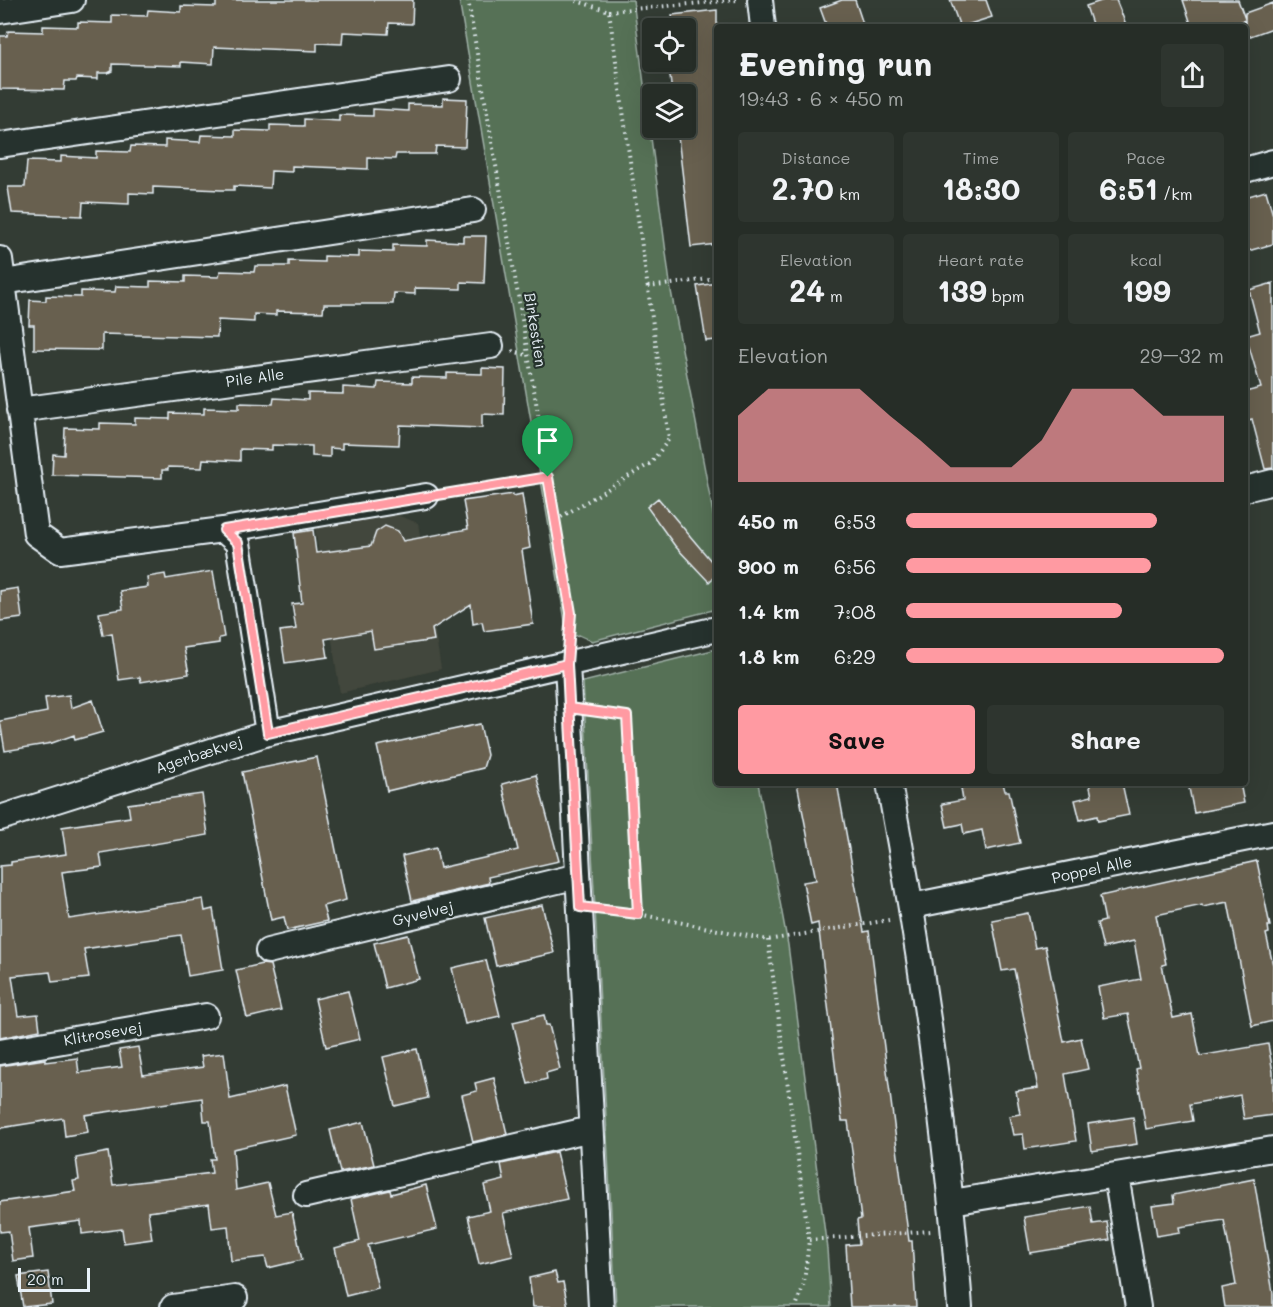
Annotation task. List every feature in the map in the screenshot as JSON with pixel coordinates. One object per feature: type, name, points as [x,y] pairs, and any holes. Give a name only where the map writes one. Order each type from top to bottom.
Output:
[{"type":"street","points":[[0,11],[72,0]]},
{"type":"street","points":[[760,0],[763,24]]},
{"type":"street","points":[[0,145],[449,79]]},
{"type":"street","points":[[1248,169],[1273,162]]},
{"type":"street","points":[[426,496],[224,530],[60,551],[36,534],[2,270],[473,210]]},
{"type":"street","name":"Pile Alle","points":[[19,410],[491,346]]},
{"type":"street","points":[[1248,488],[1273,482]]},
{"type":"street","points":[[224,530],[238,543],[268,733]]},
{"type":"street","name":"Agerbækvej","points":[[0,818],[268,733],[714,630]]},
{"type":"street","points":[[567,664],[601,1307]]},
{"type":"street","points":[[890,786],[912,906],[952,1202],[960,1307]]},
{"type":"street","name":"Poppel Alle","points":[[912,906],[1273,833]]},
{"type":"street","name":"Gyvelvej","points":[[268,951],[578,876]]},
{"type":"street","name":"Klitrosevej","points":[[0,1052],[206,1016]]},
{"type":"street","points":[[306,1195],[591,1129]]},
{"type":"street","points":[[952,1202],[1273,1149]]},
{"type":"street","points":[[1116,1175],[1138,1307]]},
{"type":"street","points":[[173,1307],[235,1298]]},
{"type":"path","name":"Birkestien","points":[[468,0],[571,613],[567,664]]},
{"type":"path","points":[[573,0],[609,12],[737,0]]},
{"type":"path","points":[[556,520],[651,463],[669,439],[609,12]]},
{"type":"path","points":[[648,287],[714,278]]},
{"type":"path","points":[[426,496],[548,477]]},
{"type":"path","points":[[569,708],[627,716],[638,914]]},
{"type":"path","points":[[580,907],[638,914],[768,940],[889,921],[912,906]]},
{"type":"path","points":[[768,940],[809,1240],[804,1283],[796,1307]]},
{"type":"path","points":[[809,1240],[954,1230]]},
{"type":"shaded area","points":[[397,515],[418,523],[441,669],[340,693],[315,528]]},
{"type":"green space","points":[[459,0],[633,0],[644,84],[642,84],[642,138],[651,138],[671,291],[714,518],[714,610],[592,641],[579,635],[568,638]]},
{"type":"green space","points":[[714,650],[714,786],[759,786],[788,945],[827,1249],[831,1307],[616,1307],[583,682]]},
{"type":"building","points":[[216,0],[413,0],[412,24],[389,23],[388,34],[343,32],[342,44],[317,43],[317,51],[214,47],[213,64],[181,62],[181,66],[112,64],[112,71],[98,73],[98,79],[77,78],[76,81],[65,81],[64,90],[0,89],[0,36],[7,36],[8,31],[43,32],[43,26],[78,27],[78,22],[112,23],[112,15],[147,16],[148,10],[181,12],[181,6],[216,7]]},
{"type":"building","points":[[842,0],[855,0],[863,24],[826,24],[820,8]]},
{"type":"building","points":[[950,0],[986,0],[992,17],[970,24],[959,24]]},
{"type":"building","points":[[1104,0],[1116,0],[1126,24],[1092,24],[1086,6]]},
{"type":"building","points":[[1183,0],[1238,0],[1245,19],[1245,13],[1273,3],[1273,28],[1248,37],[1248,24],[1245,24],[1245,20],[1234,24],[1191,24]]},
{"type":"building","points":[[717,10],[717,24],[714,24],[714,244],[691,247],[678,138],[696,138],[696,84],[671,84],[670,72],[696,72],[696,18],[672,18],[672,15]]},
{"type":"building","points":[[443,98],[467,99],[465,147],[436,146],[435,154],[396,154],[395,159],[368,158],[368,169],[292,166],[292,172],[271,171],[270,188],[234,186],[234,190],[221,190],[153,187],[153,194],[129,193],[129,204],[83,202],[82,216],[12,213],[8,187],[25,187],[27,161],[61,162],[61,156],[96,158],[96,151],[130,152],[131,146],[165,147],[165,140],[200,142],[201,135],[235,136],[235,130],[270,131],[270,125],[304,126],[304,119],[339,121],[339,115],[373,116],[373,109],[408,111],[408,104],[443,105]]},
{"type":"building","points":[[1266,191],[1273,215],[1273,244],[1248,251],[1248,196]]},
{"type":"building","points":[[463,236],[486,236],[484,283],[461,282],[461,289],[415,288],[415,294],[394,293],[393,304],[324,304],[323,312],[276,311],[276,315],[254,314],[254,322],[218,320],[217,337],[102,334],[102,350],[34,349],[34,325],[29,325],[30,300],[46,301],[46,296],[81,297],[81,291],[115,292],[116,286],[150,287],[150,281],[185,282],[185,276],[219,277],[220,271],[254,272],[255,266],[289,266],[289,261],[324,262],[324,256],[359,257],[359,251],[393,252],[393,245],[427,246],[427,240],[463,242]]},
{"type":"building","points":[[714,283],[714,340],[706,341],[697,286]]},
{"type":"building","points":[[1273,283],[1273,468],[1265,469],[1252,419],[1248,420],[1248,391],[1261,388],[1248,343],[1248,335],[1260,332],[1249,290]]},
{"type":"building","points":[[482,368],[505,369],[504,415],[482,414],[482,428],[400,425],[399,445],[342,443],[342,449],[330,448],[330,457],[312,456],[312,446],[272,445],[272,450],[240,449],[240,461],[203,459],[202,468],[168,467],[168,470],[162,470],[162,478],[52,475],[53,454],[64,455],[65,428],[100,429],[100,423],[135,424],[135,418],[170,419],[170,413],[204,414],[204,408],[239,409],[239,403],[273,404],[274,398],[308,400],[308,393],[343,394],[343,387],[377,389],[378,382],[412,383],[412,377],[447,378],[447,373],[482,374]]},
{"type":"building","points":[[513,494],[513,496],[522,494],[530,548],[522,550],[533,624],[484,631],[482,622],[473,624],[471,604],[432,629],[434,640],[374,649],[371,631],[325,639],[328,657],[285,663],[280,631],[296,629],[292,604],[302,603],[294,533],[313,530],[316,553],[371,546],[376,532],[385,526],[398,531],[403,541],[468,529],[463,501]]},
{"type":"building","points":[[658,498],[714,564],[714,577],[709,582],[675,546],[647,507]]},
{"type":"building","points":[[213,571],[224,637],[219,638],[219,643],[184,648],[189,674],[141,682],[140,677],[119,680],[112,633],[103,635],[99,613],[123,609],[120,591],[148,587],[147,577],[165,574],[166,579]]},
{"type":"building","points":[[18,588],[22,618],[0,621],[0,591]]},
{"type":"building","points":[[69,695],[71,708],[93,700],[103,732],[75,740],[74,735],[52,743],[5,751],[0,721],[47,712],[45,698]]},
{"type":"building","points":[[480,724],[487,755],[483,768],[387,791],[377,746]]},
{"type":"building","points":[[317,757],[346,900],[323,906],[327,921],[287,930],[284,917],[271,920],[242,772]]},
{"type":"building","points":[[536,775],[559,861],[488,877],[489,883],[412,901],[402,856],[436,848],[440,868],[518,850],[502,784]]},
{"type":"building","points":[[798,786],[838,786],[864,932],[869,931],[909,1241],[912,1241],[916,1307],[850,1307],[846,1245],[859,1244],[857,1220],[861,1219],[848,1121],[842,1121],[818,923],[811,925],[803,882],[816,880]]},
{"type":"building","points":[[1004,786],[1005,791],[1009,791],[1020,843],[986,850],[982,830],[964,834],[962,824],[947,827],[942,804],[963,800],[961,788]]},
{"type":"building","points":[[1090,786],[1123,786],[1129,815],[1098,821],[1097,816],[1080,820],[1075,800],[1092,796]]},
{"type":"building","points":[[1189,786],[1241,786],[1244,803],[1194,813]]},
{"type":"building","points":[[202,794],[208,835],[100,853],[102,867],[62,872],[69,919],[203,899],[205,911],[213,909],[223,970],[188,976],[181,935],[84,949],[89,978],[52,982],[50,972],[12,976],[18,1016],[38,1014],[40,1030],[0,1038],[0,866],[11,865],[11,862],[66,854],[62,827],[130,817],[128,804]]},
{"type":"building","points":[[1257,861],[1270,926],[1268,926],[1269,933],[1266,934],[1273,965],[1273,1021],[1252,1026],[1228,902],[1156,915],[1166,964],[1162,965],[1173,1018],[1192,1014],[1200,1056],[1268,1044],[1273,1072],[1273,1115],[1244,1119],[1240,1095],[1190,1104],[1193,1121],[1146,1129],[1136,1069],[1139,1068],[1128,1014],[1104,1018],[1098,987],[1141,979],[1134,941],[1103,948],[1097,923],[1105,921],[1100,896]]},
{"type":"building","points":[[542,905],[554,953],[496,966],[485,918]]},
{"type":"building","points":[[1028,913],[1035,948],[1045,946],[1064,1042],[1081,1038],[1088,1069],[1065,1074],[1076,1141],[1025,1149],[1023,1134],[1013,1135],[1009,1116],[1020,1114],[1016,1091],[1038,1088],[1014,969],[1002,971],[992,920]]},
{"type":"building","points":[[408,935],[419,979],[385,988],[374,943]]},
{"type":"building","points":[[486,960],[500,1016],[465,1024],[452,968]]},
{"type":"building","points":[[262,964],[270,965],[281,1010],[247,1018],[236,970]]},
{"type":"building","points":[[348,991],[360,1039],[326,1047],[315,999]]},
{"type":"building","points":[[544,1015],[546,1025],[549,1025],[560,1069],[546,1073],[547,1079],[528,1084],[513,1022]]},
{"type":"building","points":[[138,1047],[143,1075],[203,1067],[201,1056],[224,1053],[230,1099],[285,1086],[296,1135],[233,1149],[236,1190],[268,1183],[276,1215],[292,1212],[302,1260],[268,1268],[265,1257],[231,1261],[228,1226],[212,1228],[209,1204],[148,1212],[152,1239],[124,1243],[122,1229],[82,1234],[81,1221],[29,1228],[33,1258],[13,1261],[9,1231],[0,1232],[0,1202],[75,1191],[73,1181],[79,1180],[76,1158],[108,1152],[113,1185],[212,1173],[210,1159],[215,1159],[210,1121],[204,1121],[202,1098],[85,1115],[88,1132],[65,1136],[63,1118],[0,1128],[0,1066],[45,1059],[45,1062],[77,1058],[79,1073],[122,1067],[119,1050]]},
{"type":"building","points":[[417,1049],[428,1098],[395,1106],[383,1057]]},
{"type":"building","points":[[494,1078],[507,1134],[473,1142],[462,1095],[477,1091],[475,1083]]},
{"type":"building","points":[[1133,1117],[1137,1144],[1092,1151],[1088,1124]]},
{"type":"building","points":[[363,1122],[374,1165],[340,1172],[330,1130]]},
{"type":"building","points":[[556,1152],[567,1199],[503,1213],[513,1256],[479,1264],[468,1216],[490,1211],[484,1185],[504,1180],[501,1164]]},
{"type":"building","points":[[1254,1179],[1273,1293],[1273,1307],[1225,1307],[1222,1288],[1236,1285],[1224,1220],[1179,1227],[1180,1232],[1157,1236],[1152,1206],[1174,1203],[1173,1195]]},
{"type":"building","points":[[426,1185],[437,1229],[368,1245],[378,1288],[346,1296],[335,1248],[360,1241],[351,1199],[390,1190],[391,1194]]},
{"type":"building","points":[[1090,1206],[1093,1224],[1107,1222],[1110,1240],[1030,1253],[1024,1217]]},
{"type":"building","points":[[48,1272],[52,1304],[23,1307],[18,1276]]},
{"type":"building","points":[[555,1272],[558,1283],[563,1282],[568,1307],[533,1307],[529,1278]]},
{"type":"route","points":[[548,477],[224,530],[238,543],[268,733],[567,664],[569,708],[627,716],[638,914],[580,907],[569,708],[567,664],[571,613],[548,477]]}]
